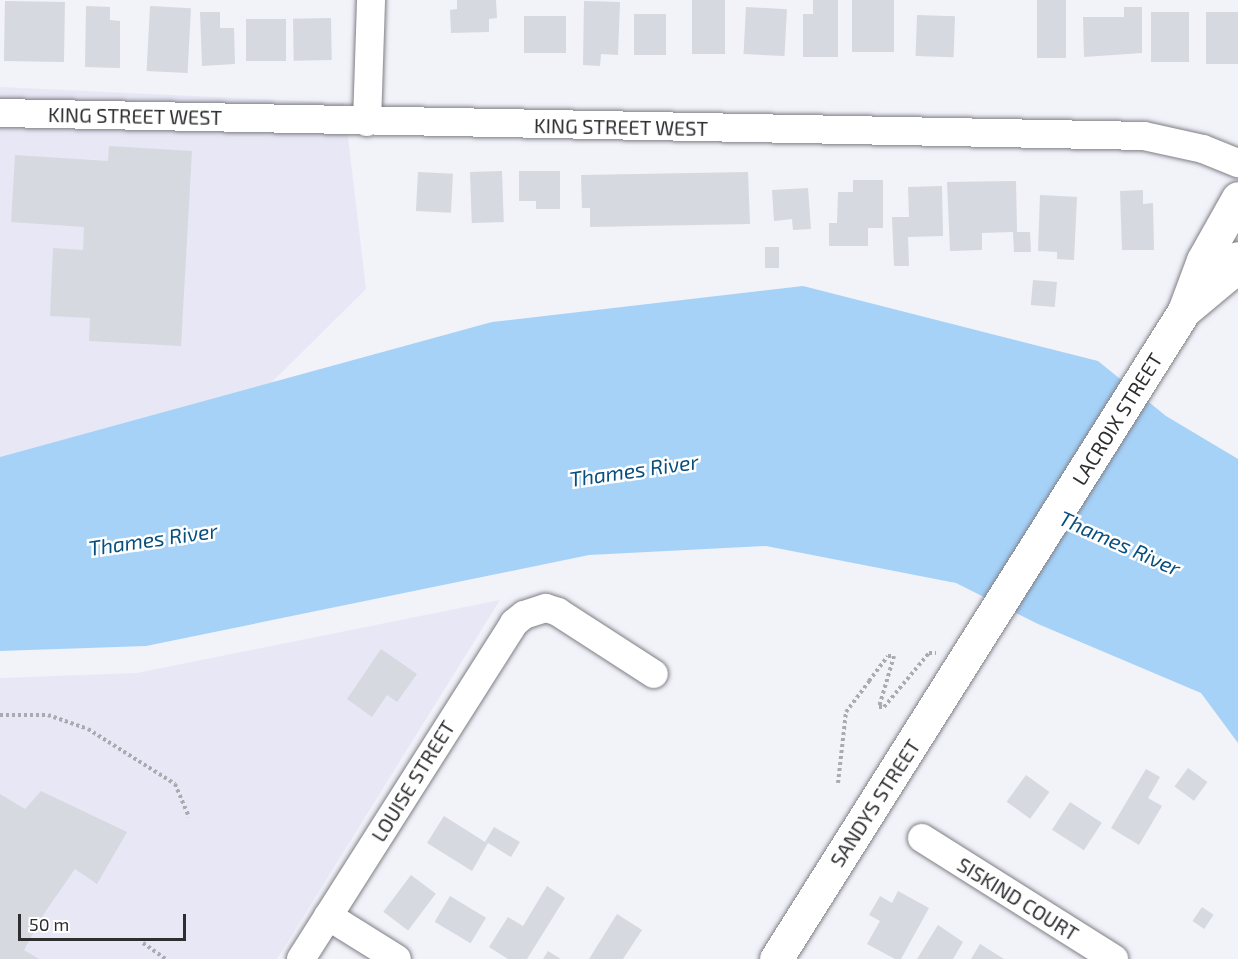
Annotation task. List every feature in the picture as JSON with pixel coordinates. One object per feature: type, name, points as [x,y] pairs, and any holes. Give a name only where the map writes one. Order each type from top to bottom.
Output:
[{"type":"main road","name":"LACROIX STREET","points":[[975,648],[1178,321],[1203,260],[1238,198]]},
{"type":"main road","name":"LACROIX STREET","points":[[1178,321],[1227,275],[1238,258]]},
{"type":"main road","name":"SANDYS STREET","points":[[776,959],[975,648]]},
{"type":"street","points":[[367,122],[371,0]]},
{"type":"street","name":"KING STREET WEST","points":[[0,113],[1144,136],[1203,149],[1238,163]]},
{"type":"street","name":"LOUISE STREET","points":[[301,959],[514,623],[534,610],[546,608],[558,612],[654,674]]},
{"type":"street","name":"SISKIND COURT","points":[[922,838],[1114,959]]},
{"type":"street","points":[[328,916],[397,959]]},
{"type":"path","points":[[838,783],[846,712],[888,656],[894,656],[879,707],[884,707],[929,653],[937,653]]},
{"type":"path","points":[[0,716],[48,715],[88,729],[175,784],[189,817]]},
{"type":"path","points":[[143,943],[166,959]]},
{"type":"shaded area","points":[[0,87],[344,103],[366,289],[270,384],[0,457]]},
{"type":"shaded area","points":[[500,600],[277,959],[0,959],[0,678],[137,673]]},
{"type":"water","name":"Thames River","points":[[803,286],[1098,361],[1166,416],[1238,459],[1238,743],[1201,693],[1038,624],[956,583],[766,546],[589,555],[146,646],[0,651],[0,457],[492,322]]},
{"type":"building","points":[[457,0],[496,0],[497,18],[489,19],[489,32],[451,33],[450,10],[457,9]]},
{"type":"building","points":[[692,0],[725,0],[725,54],[692,54]]},
{"type":"building","points":[[813,0],[838,0],[838,57],[803,57],[803,14],[813,14]]},
{"type":"building","points":[[852,0],[894,0],[894,52],[852,52]]},
{"type":"building","points":[[1037,0],[1066,0],[1066,58],[1037,58]]},
{"type":"building","points":[[5,1],[65,2],[64,62],[4,61]]},
{"type":"building","points":[[584,1],[620,2],[618,55],[601,54],[600,66],[583,65]]},
{"type":"building","points":[[86,6],[110,7],[110,20],[120,21],[120,68],[85,67]]},
{"type":"building","points":[[150,6],[191,8],[188,73],[147,71]]},
{"type":"building","points":[[746,7],[787,9],[784,56],[744,54]]},
{"type":"building","points":[[1124,7],[1142,7],[1142,53],[1084,57],[1083,17],[1124,17]]},
{"type":"building","points":[[200,12],[220,12],[220,28],[234,28],[235,64],[202,66]]},
{"type":"building","points":[[1151,12],[1189,12],[1189,62],[1151,62]]},
{"type":"building","points":[[1206,12],[1238,12],[1238,64],[1206,64]]},
{"type":"building","points":[[634,14],[666,14],[666,55],[634,55]]},
{"type":"building","points":[[917,15],[955,16],[954,57],[916,56]]},
{"type":"building","points":[[524,16],[566,16],[566,53],[524,53]]},
{"type":"building","points":[[331,18],[332,60],[294,61],[293,19]]},
{"type":"building","points":[[246,19],[286,19],[286,61],[246,61]]},
{"type":"building","points":[[109,146],[192,151],[181,346],[89,341],[90,318],[50,316],[53,248],[83,250],[84,227],[11,222],[15,155],[108,161]]},
{"type":"building","points":[[502,171],[504,222],[472,223],[470,172]]},
{"type":"building","points":[[519,171],[560,171],[560,209],[536,209],[536,201],[519,201]]},
{"type":"building","points":[[418,172],[453,174],[451,213],[416,211]]},
{"type":"building","points":[[748,172],[750,224],[590,227],[590,208],[582,208],[581,175]]},
{"type":"building","points":[[853,180],[883,180],[883,228],[868,228],[868,246],[829,246],[829,223],[837,223],[838,192],[853,192]]},
{"type":"building","points":[[1016,181],[1017,232],[1030,232],[1031,252],[1014,252],[1013,232],[982,233],[982,250],[950,251],[947,182]]},
{"type":"building","points":[[942,186],[943,236],[908,237],[909,266],[894,266],[892,217],[909,217],[908,187]]},
{"type":"building","points":[[808,188],[811,229],[793,230],[792,219],[774,221],[772,190]]},
{"type":"building","points":[[1143,190],[1143,204],[1153,203],[1154,250],[1122,250],[1120,191]]},
{"type":"building","points":[[1040,195],[1077,197],[1074,260],[1057,259],[1057,252],[1038,251]]},
{"type":"building","points":[[765,247],[779,247],[779,268],[765,268]]},
{"type":"building","points":[[1033,280],[1057,282],[1055,307],[1031,305]]},
{"type":"building","points":[[381,649],[417,674],[397,702],[387,695],[372,717],[347,699]]},
{"type":"building","points":[[1188,768],[1207,782],[1194,801],[1174,787]]},
{"type":"building","points":[[1146,769],[1160,777],[1148,798],[1162,806],[1139,845],[1111,828]]},
{"type":"building","points":[[1026,775],[1049,792],[1030,819],[1007,802]]},
{"type":"building","points":[[41,791],[127,832],[97,884],[75,869],[45,912],[24,950],[39,959],[0,959],[0,794],[25,809]]},
{"type":"building","points":[[1070,802],[1102,823],[1084,850],[1052,830]]},
{"type":"building","points":[[444,816],[485,842],[494,827],[520,842],[511,857],[488,843],[472,871],[427,843]]},
{"type":"building","points":[[411,875],[436,894],[408,930],[383,912]]},
{"type":"building","points":[[547,886],[565,898],[527,959],[508,959],[489,947],[508,917],[523,926]]},
{"type":"building","points":[[898,891],[929,908],[901,959],[895,959],[867,944],[880,921],[869,915],[880,896],[892,903]]},
{"type":"building","points":[[450,896],[486,918],[471,943],[435,922]]},
{"type":"building","points":[[1202,907],[1214,915],[1204,929],[1192,921]]},
{"type":"building","points":[[617,914],[642,930],[623,959],[589,959]]},
{"type":"building","points":[[938,925],[963,942],[953,959],[917,959]]},
{"type":"building","points":[[980,944],[1004,959],[971,959]]},
{"type":"building","points":[[548,951],[561,959],[543,959]]}]
